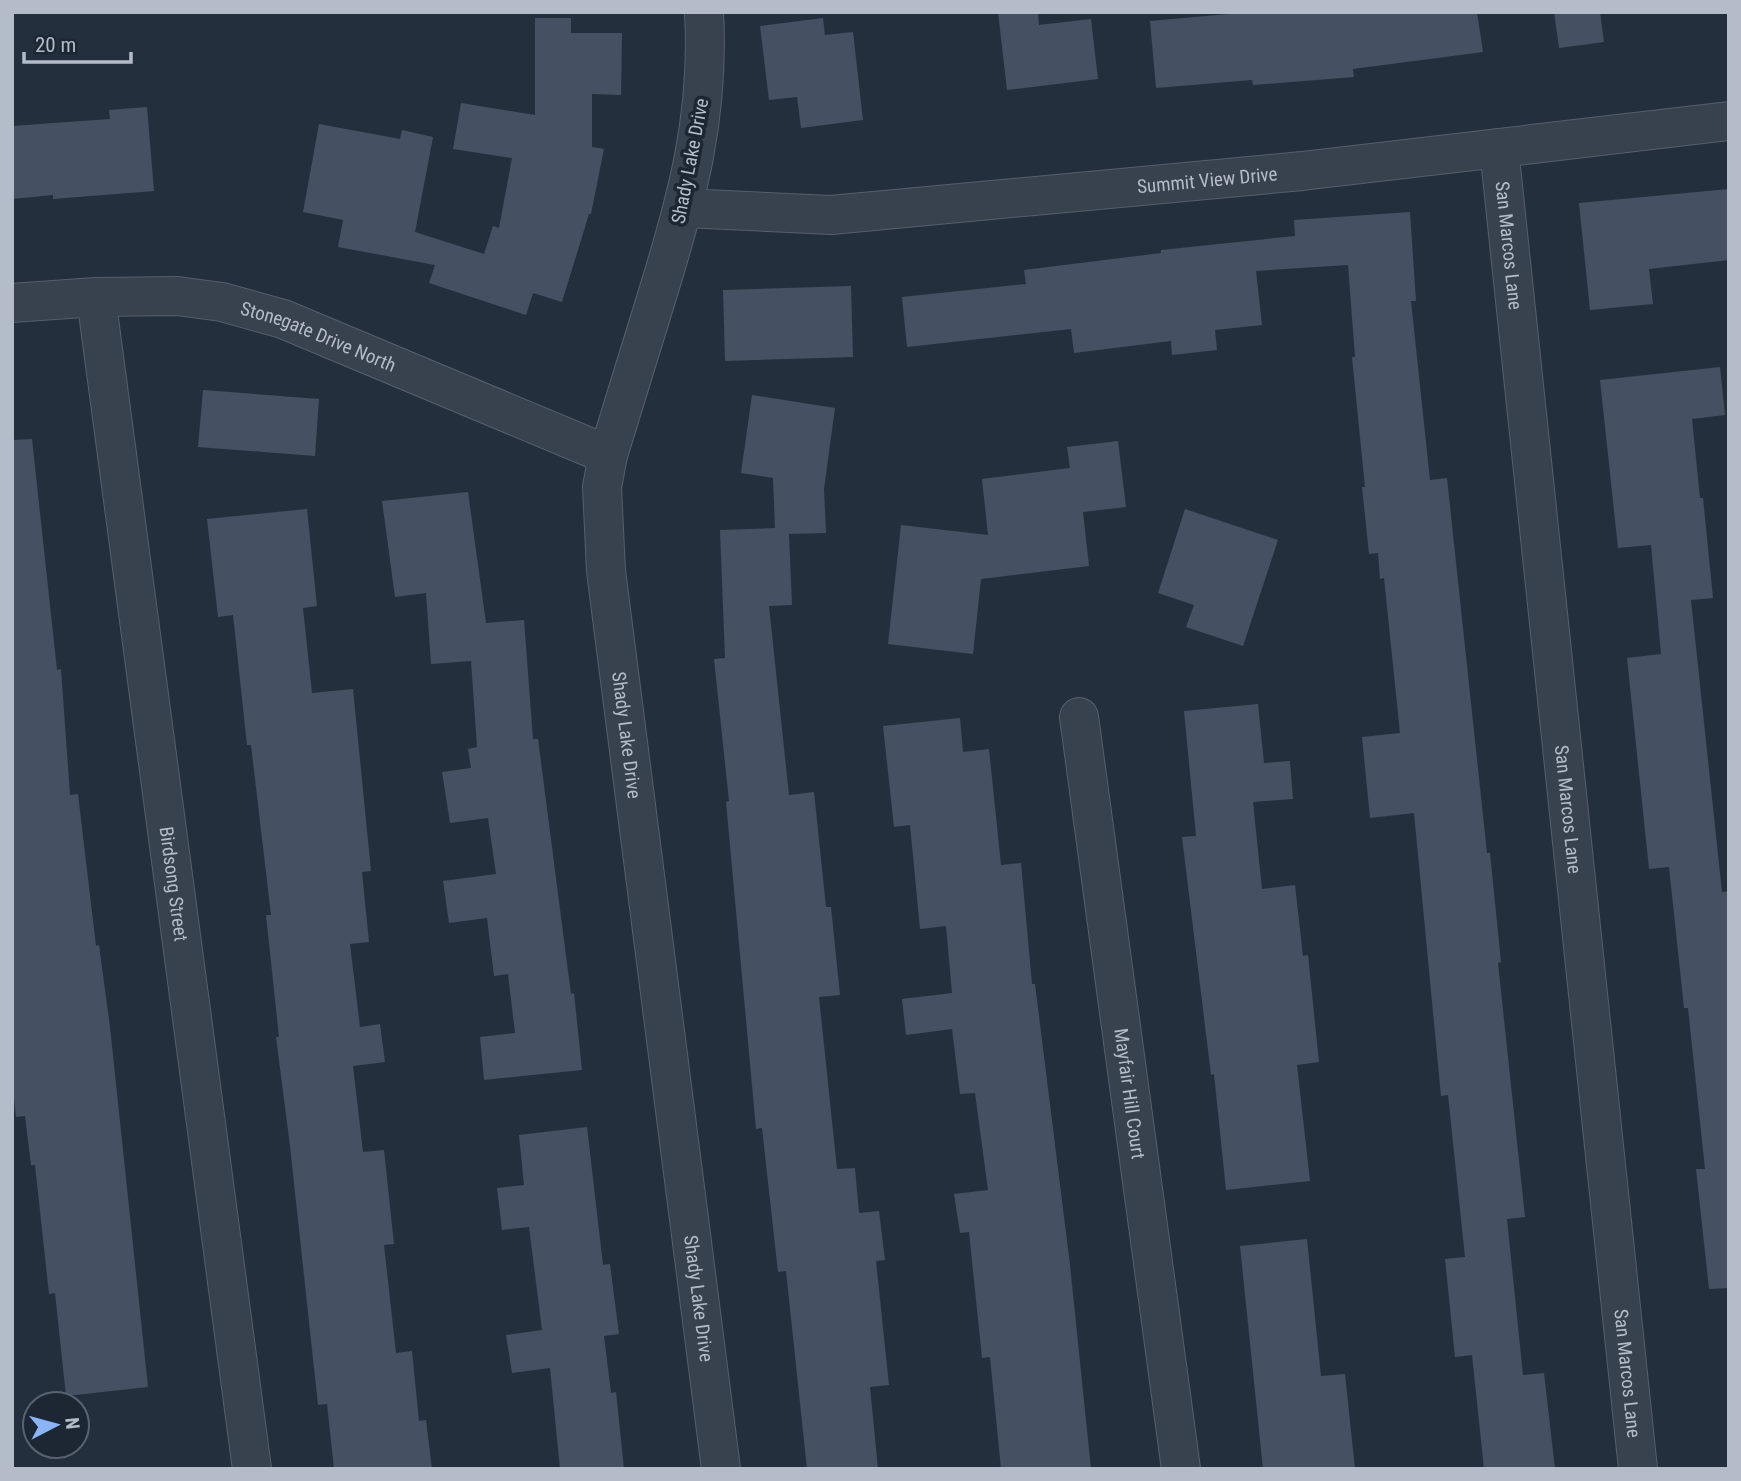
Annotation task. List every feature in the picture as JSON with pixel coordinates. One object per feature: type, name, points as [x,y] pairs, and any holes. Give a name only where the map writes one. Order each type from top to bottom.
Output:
[{"type":"street","name":"Shady Lake Drive","points":[[704,12],[707,57],[701,123],[684,208],[608,455],[602,487],[606,571],[721,1469]]},
{"type":"street","name":"Summit View Drive","points":[[684,208],[831,215],[1288,172],[1729,121]]},
{"type":"street","name":"San Marcos Lane","points":[[1499,148],[1638,1469]]},
{"type":"street","name":"Stonegate Drive North","points":[[12,303],[96,297],[177,296],[222,302],[283,320],[608,455]]},
{"type":"street","name":"Birdsong Street","points":[[96,297],[252,1469]]},
{"type":"street","name":"Mayfair Hill Court","points":[[1079,717],[1181,1469]]},
{"type":"building","points":[[998,12],[1038,12],[1039,25],[1091,19],[1098,79],[1007,90]]},
{"type":"building","points":[[1251,12],[1477,12],[1483,52],[1353,69],[1354,77],[1253,85],[1252,80],[1156,88],[1150,21]]},
{"type":"building","points":[[1554,12],[1600,12],[1604,42],[1559,48]]},
{"type":"building","points":[[535,18],[571,18],[571,33],[622,33],[621,95],[592,94],[592,147],[604,149],[591,214],[562,302],[533,293],[526,315],[429,283],[435,265],[338,247],[343,220],[303,212],[319,124],[400,139],[402,130],[433,137],[415,232],[484,254],[493,226],[499,228],[512,158],[453,149],[461,103],[535,115]]},
{"type":"building","points":[[823,18],[825,35],[853,32],[863,120],[801,128],[797,97],[769,100],[760,26]]},
{"type":"building","points":[[147,107],[154,191],[53,199],[53,195],[12,199],[12,126],[110,119],[109,110]]},
{"type":"building","points":[[1729,189],[1729,260],[1649,269],[1653,304],[1590,310],[1579,203]]},
{"type":"building","points":[[1410,212],[1416,301],[1411,301],[1430,480],[1447,478],[1501,962],[1498,963],[1525,1217],[1507,1219],[1523,1375],[1544,1373],[1555,1469],[1484,1469],[1472,1355],[1455,1357],[1445,1259],[1465,1257],[1448,1095],[1441,1096],[1414,813],[1370,818],[1362,737],[1400,733],[1384,578],[1380,579],[1378,553],[1369,554],[1352,357],[1355,357],[1348,265],[1256,271],[1262,325],[1215,330],[1217,350],[1172,355],[1171,341],[1074,353],[1071,329],[907,347],[902,297],[1026,284],[1024,270],[1161,253],[1161,250],[1295,236],[1294,220]]},
{"type":"building","points":[[851,286],[853,357],[725,361],[723,290]]},
{"type":"building","points":[[1720,367],[1725,415],[1692,419],[1713,598],[1691,600],[1722,892],[1729,891],[1729,1288],[1709,1289],[1696,1169],[1705,1169],[1688,1008],[1684,1008],[1669,867],[1649,869],[1627,658],[1661,654],[1651,545],[1618,548],[1600,380]]},
{"type":"building","points":[[203,390],[319,399],[315,456],[198,447]]},
{"type":"building","points":[[752,395],[835,408],[824,489],[826,533],[789,534],[792,605],[769,606],[789,795],[814,792],[826,907],[831,907],[840,995],[819,997],[837,1169],[855,1168],[859,1213],[879,1211],[885,1260],[876,1261],[889,1385],[870,1387],[878,1469],[807,1469],[786,1271],[778,1272],[762,1128],[756,1129],[726,802],[729,801],[714,659],[725,658],[720,530],[775,528],[773,478],[741,473]]},
{"type":"building","points":[[32,439],[57,670],[61,669],[70,795],[78,794],[96,946],[99,945],[110,1027],[148,1387],[91,1393],[91,1390],[65,1390],[55,1293],[49,1294],[35,1165],[31,1165],[25,1116],[16,1117],[12,1081],[12,440]]},
{"type":"building","points":[[1118,441],[1126,507],[1083,512],[1089,566],[981,579],[973,654],[888,644],[901,525],[988,535],[982,479],[1070,468],[1067,447]]},
{"type":"building","points":[[468,492],[486,623],[524,620],[533,739],[538,739],[571,994],[574,993],[582,1070],[484,1080],[480,1037],[515,1033],[508,974],[494,976],[487,918],[449,923],[443,881],[496,874],[488,818],[450,823],[442,772],[471,768],[468,749],[477,747],[471,661],[431,664],[426,593],[395,597],[382,501]]},
{"type":"building","points":[[307,509],[317,606],[303,608],[312,693],[353,689],[371,871],[362,872],[369,942],[350,944],[360,1027],[380,1024],[385,1062],[353,1066],[363,1152],[384,1150],[394,1244],[384,1245],[396,1353],[412,1351],[419,1421],[426,1420],[432,1469],[334,1469],[327,1404],[318,1405],[276,1037],[279,1037],[266,915],[271,915],[251,745],[247,745],[233,615],[218,617],[207,519]]},
{"type":"building","points":[[1185,509],[1278,540],[1243,646],[1186,627],[1194,605],[1158,593]]},
{"type":"building","points":[[1258,704],[1264,763],[1290,761],[1293,799],[1253,802],[1262,889],[1295,885],[1303,956],[1308,955],[1319,1062],[1297,1065],[1310,1181],[1226,1190],[1214,1074],[1211,1075],[1182,837],[1196,836],[1184,711]]},
{"type":"building","points":[[960,718],[963,752],[989,749],[1001,865],[1021,863],[1032,984],[1035,984],[1070,1265],[1091,1469],[1001,1469],[990,1357],[982,1358],[969,1232],[960,1233],[954,1194],[988,1190],[975,1093],[960,1094],[952,1029],[906,1035],[902,999],[952,993],[946,926],[920,929],[910,825],[894,827],[883,726]]},
{"type":"building","points":[[587,1127],[603,1265],[610,1264],[619,1334],[604,1336],[611,1393],[616,1392],[624,1469],[560,1469],[550,1368],[512,1373],[506,1335],[542,1330],[529,1227],[502,1230],[497,1188],[524,1185],[519,1135]]},
{"type":"building","points":[[1307,1239],[1321,1376],[1345,1374],[1355,1469],[1263,1469],[1240,1246]]}]
